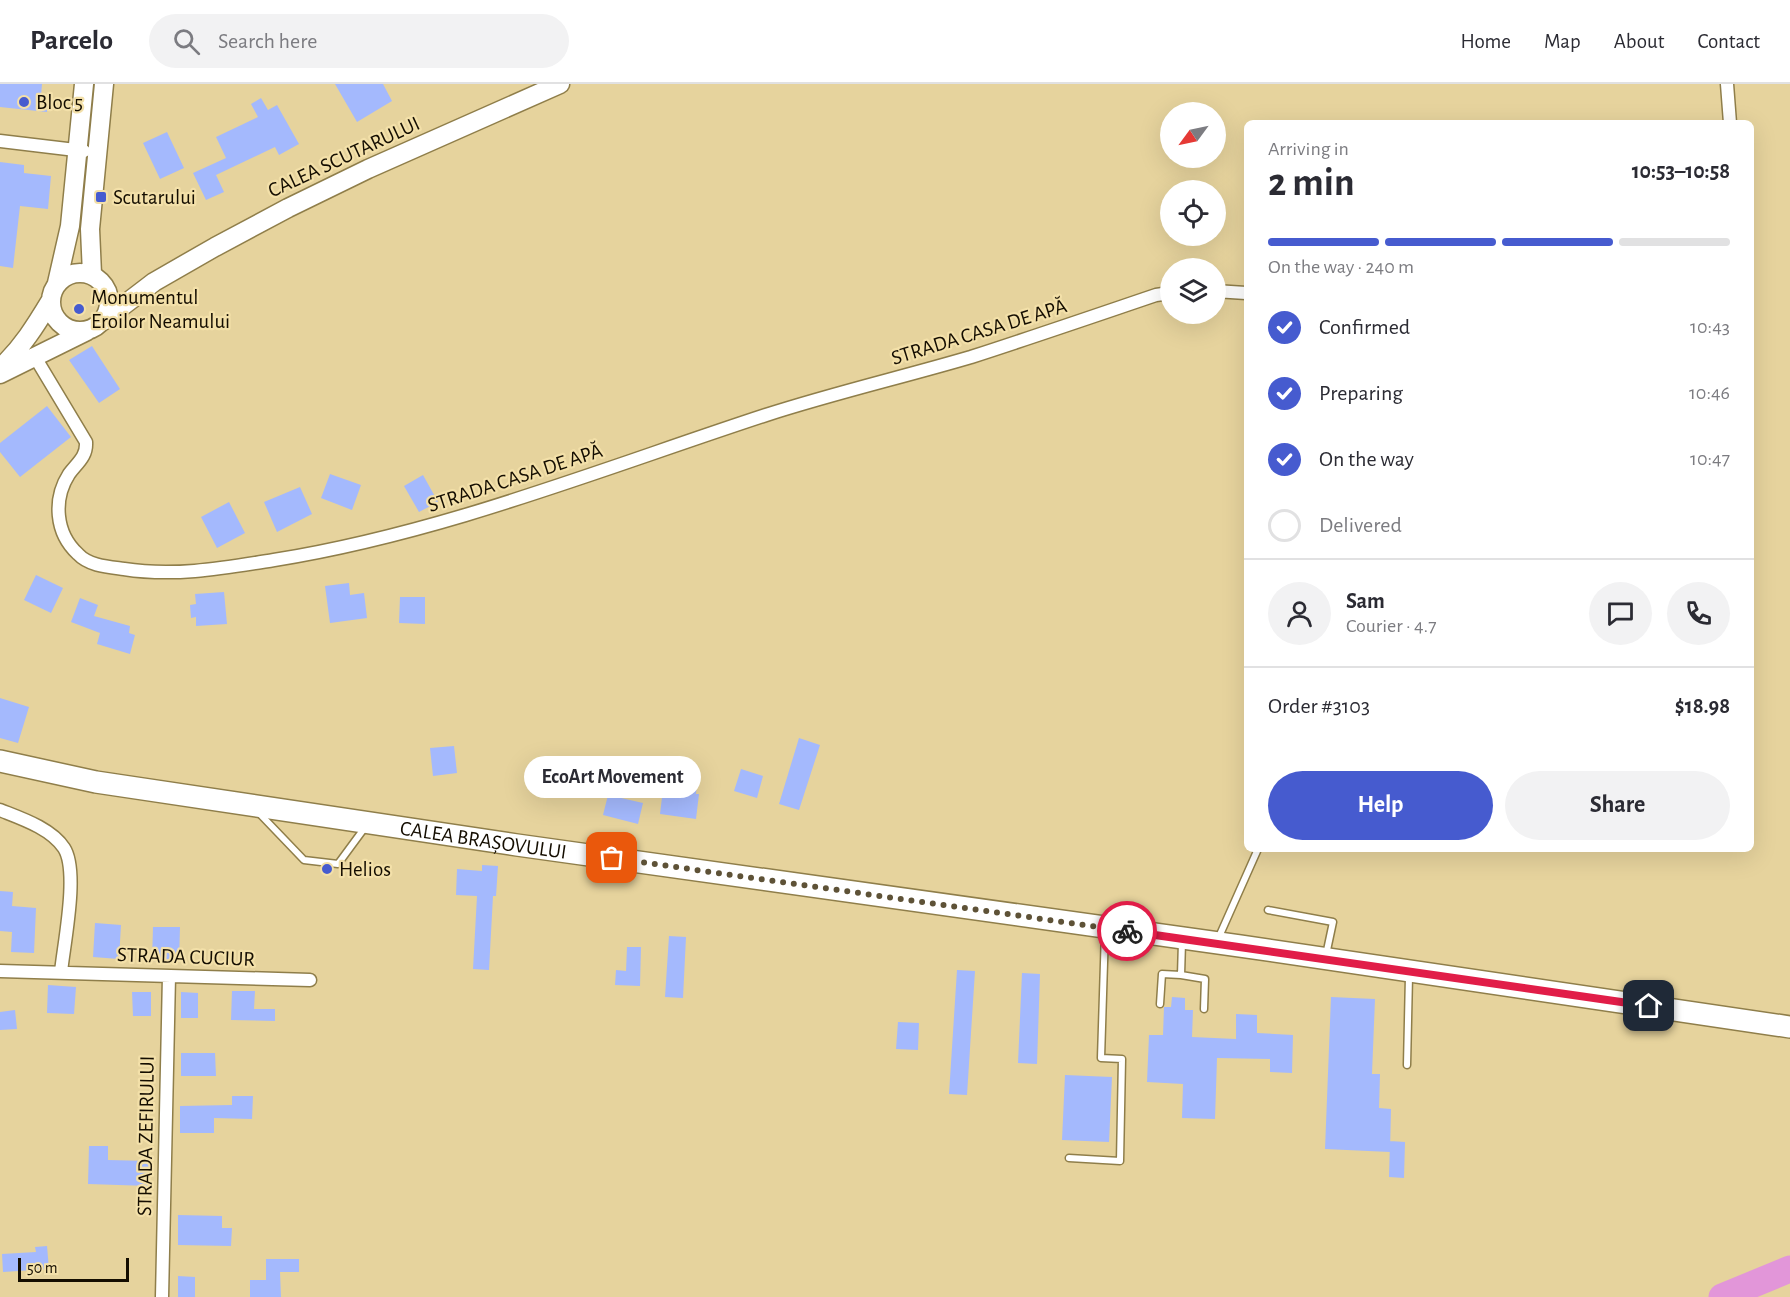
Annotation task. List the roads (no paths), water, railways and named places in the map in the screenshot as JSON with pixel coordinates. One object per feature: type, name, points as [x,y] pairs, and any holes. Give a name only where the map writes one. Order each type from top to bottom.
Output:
[{"type":"highway","name":"CALEA BRAȘOVULUI","points":[[0,761],[96,782],[1790,1027]]},
{"type":"main road","points":[[0,368],[32,331],[51,300],[57,283],[70,226],[84,84]]},
{"type":"main road","points":[[92,274],[90,229],[105,84]]},
{"type":"main road","name":"CALEA SCUTARULUI","points":[[0,375],[95,326],[154,282],[214,247],[348,178],[560,84]]},
{"type":"main road","points":[[51,300],[52,309],[61,325],[69,329],[95,326],[110,304],[106,286],[92,274],[73,273],[57,283]]},
{"type":"main road","name":"CALEA SCUTARULUI","points":[[106,286],[121,290],[134,289],[154,282]]},
{"type":"street","points":[[1727,84],[1730,120]]},
{"type":"street","points":[[0,141],[97,153]]},
{"type":"street","points":[[1226,292],[1244,293]]},
{"type":"street","name":"STRADA CASA DE APĂ","points":[[35,357],[86,442],[86,452],[70,473],[58,501],[60,522],[74,550],[81,558],[91,563],[156,573],[183,573],[284,558],[388,538],[588,476],[769,414],[971,357],[1160,294]]},
{"type":"street","points":[[0,810],[51,836],[64,848],[68,856],[71,882],[61,972]]},
{"type":"street","name":"STRADA CUCIUR","points":[[0,971],[310,980]]},
{"type":"street","name":"STRADA ZEFIRULUI","points":[[162,1297],[169,976]]},
{"type":"lane","points":[[252,805],[304,860],[338,864],[369,822]]},
{"type":"lane","points":[[1217,943],[1257,852]]},
{"type":"lane","points":[[1268,910],[1334,922],[1325,959]]},
{"type":"lane","points":[[1069,1158],[1120,1161],[1122,1059],[1101,1058],[1105,927]]},
{"type":"lane","points":[[1181,975],[1182,938]]},
{"type":"lane","points":[[1407,1065],[1409,971]]},
{"type":"lane","points":[[1160,1004],[1162,974],[1181,975],[1205,979],[1204,1009]]},
{"type":"waterway","points":[[1722,1297],[1790,1269]]},
{"type":"place","name":"Bloc 5","points":[[24,102]]},
{"type":"place","name":"Scutarului","points":[[101,197]]},
{"type":"place","name":"Monumentul Eroilor Neamului","points":[[79,309]]},
{"type":"place","name":"EcoArt Movement","points":[[612,858]]},
{"type":"place","name":"Helios","points":[[327,869]]}]
